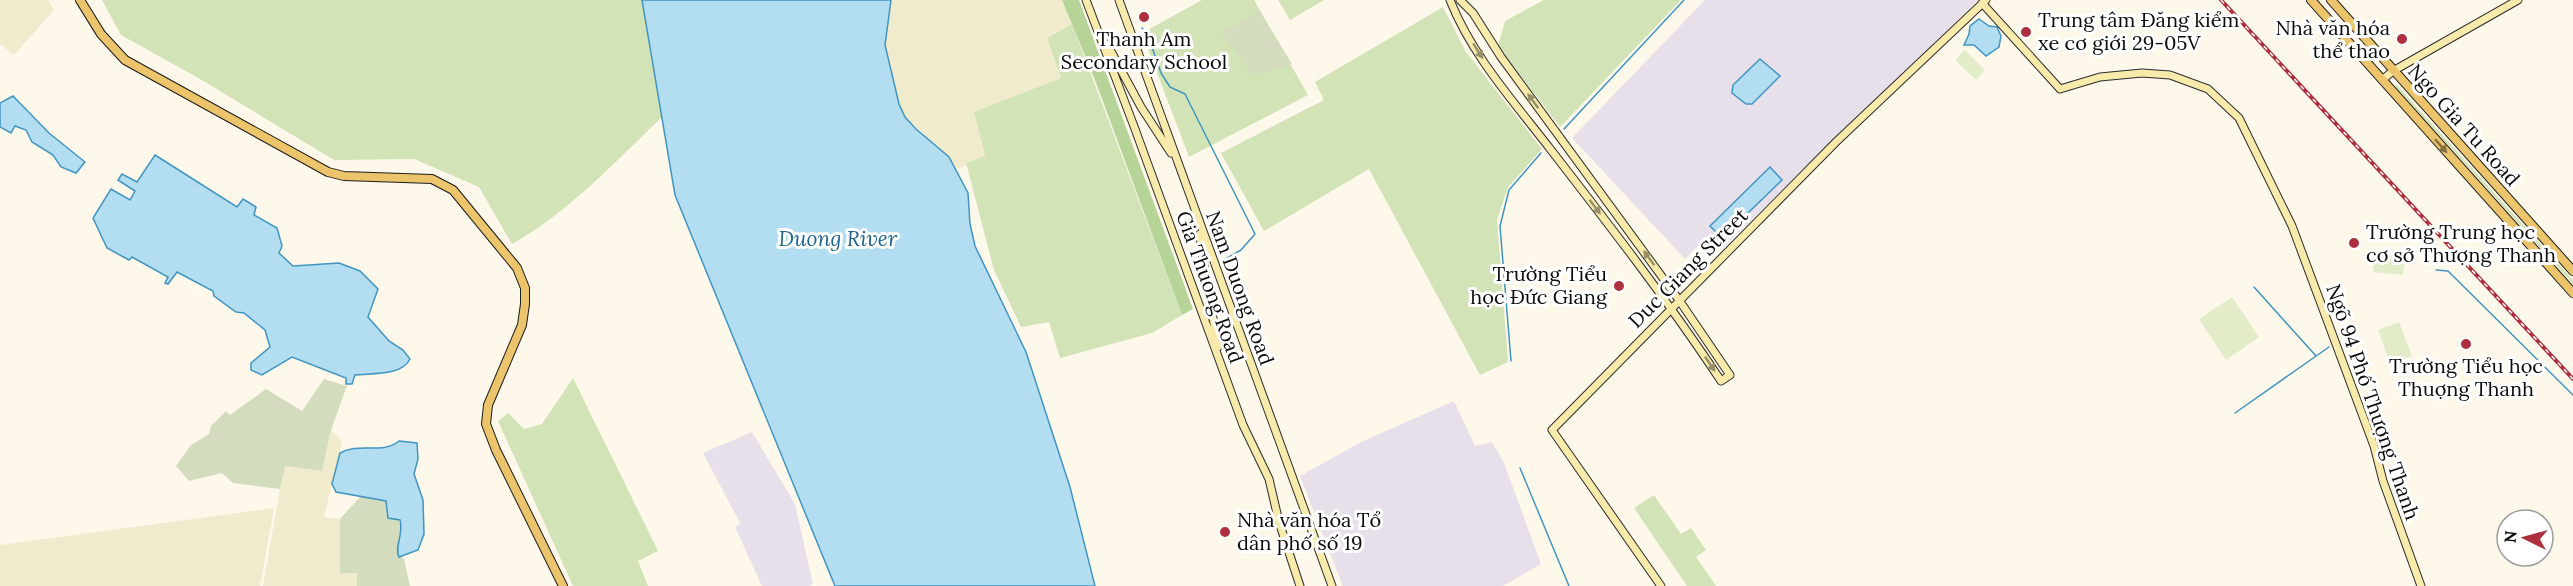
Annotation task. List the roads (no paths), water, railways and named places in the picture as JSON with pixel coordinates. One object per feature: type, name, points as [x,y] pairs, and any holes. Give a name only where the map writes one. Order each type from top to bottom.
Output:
[{"type":"main road","points":[[80,0],[101,34],[125,60],[328,172],[344,176],[432,179],[458,195],[517,268],[525,288],[522,325],[488,405],[485,419],[496,450],[563,586]]},
{"type":"main road","name":"Ngo Gia Tu Road","points":[[2311,0],[2573,293]]},
{"type":"main road","name":"Ngo Gia Tu Road","points":[[2331,0],[2573,271]]},
{"type":"street","name":"Gia Thuong Road","points":[[1086,0],[1243,425],[1271,486],[1279,522],[1300,586]]},
{"type":"street","name":"Nam Duong Road","points":[[1119,0],[1332,586]]},
{"type":"street","points":[[1450,0],[1458,22],[1488,67],[1672,307],[1721,381],[1730,375],[1679,300],[1501,57],[1473,13],[1460,0]]},
{"type":"street","points":[[2382,80],[2518,0]]},
{"type":"street","name":"Duc Giang Street","points":[[1661,586],[1552,430],[1836,142],[1984,2]]},
{"type":"street","name":"Ngõ 94 Phố Thượng Thanh","points":[[1984,2],[2060,89],[2100,77],[2142,73],[2170,75],[2208,88],[2239,118],[2294,230],[2374,446],[2383,481],[2421,586]]},
{"type":"street","points":[[1090,12],[1140,107],[1176,160]]},
{"type":"street","points":[[1199,224],[1203,271],[1213,314],[1220,361]]},
{"type":"water","name":"Duong River","points":[[642,0],[891,0],[885,45],[899,104],[905,117],[916,129],[949,157],[968,193],[970,224],[975,246],[1026,352],[1070,487],[1095,586],[835,586],[675,195]]},
{"type":"water","points":[[1979,19],[1989,26],[1997,27],[2001,36],[1999,47],[1986,56],[1974,45],[1964,45],[1970,26]]},
{"type":"water","points":[[1760,59],[1780,76],[1752,104],[1746,104],[1732,93],[1733,85]]},
{"type":"water","points":[[13,96],[49,133],[85,162],[76,173],[61,167],[53,155],[32,142],[26,130],[15,126],[11,133],[0,127],[0,103]]},
{"type":"water","points":[[155,155],[237,207],[243,199],[256,207],[254,215],[277,228],[282,246],[279,253],[293,266],[339,263],[360,271],[378,289],[368,317],[389,341],[403,350],[410,359],[406,364],[386,373],[355,375],[352,384],[346,384],[346,378],[292,357],[262,375],[251,370],[251,363],[270,347],[265,330],[244,313],[236,312],[214,296],[213,291],[177,272],[168,284],[165,283],[168,277],[132,257],[129,260],[107,248],[93,218],[111,189],[130,200],[135,191],[118,180],[122,174],[137,182]]},
{"type":"water","points":[[1770,167],[1782,180],[1722,238],[1710,226]]},
{"type":"water","points":[[399,441],[417,443],[418,459],[414,474],[423,500],[424,534],[418,550],[399,557],[400,520],[388,518],[386,501],[336,492],[332,484],[340,453],[355,448],[385,447]]},
{"type":"waterway","points":[[1564,129],[1684,0]]},
{"type":"waterway","points":[[1142,28],[1147,33],[1161,73],[1170,87],[1185,94],[1255,234],[1241,250],[1222,261]]},
{"type":"waterway","points":[[1511,361],[1500,226],[1509,190],[1541,153]]},
{"type":"waterway","points":[[2436,270],[2448,271],[2573,395]]},
{"type":"waterway","points":[[2254,287],[2316,356]]},
{"type":"waterway","points":[[2235,413],[2329,347]]},
{"type":"waterway","points":[[1520,468],[1569,586]]},
{"type":"railway","points":[[2221,0],[2573,379]]},
{"type":"place","name":"Thanh Am Secondary School","points":[[1144,17]]},
{"type":"place","name":"Trung tâm Đăng kiểm xe cơ giới 29-05V","points":[[2026,32]]},
{"type":"place","name":"Nhà văn hóa thể thao","points":[[2402,39]]},
{"type":"place","name":"Trường Trung học cơ sở Thượng Thanh","points":[[2354,243]]},
{"type":"place","name":"Trường Tiểu học Đức Giang","points":[[1619,286]]},
{"type":"place","name":"Trường Tiểu học Thuợng Thanh","points":[[2466,344]]},
{"type":"place","name":"Nhà văn hóa Tổ dân phố số 19","points":[[1225,532]]}]
